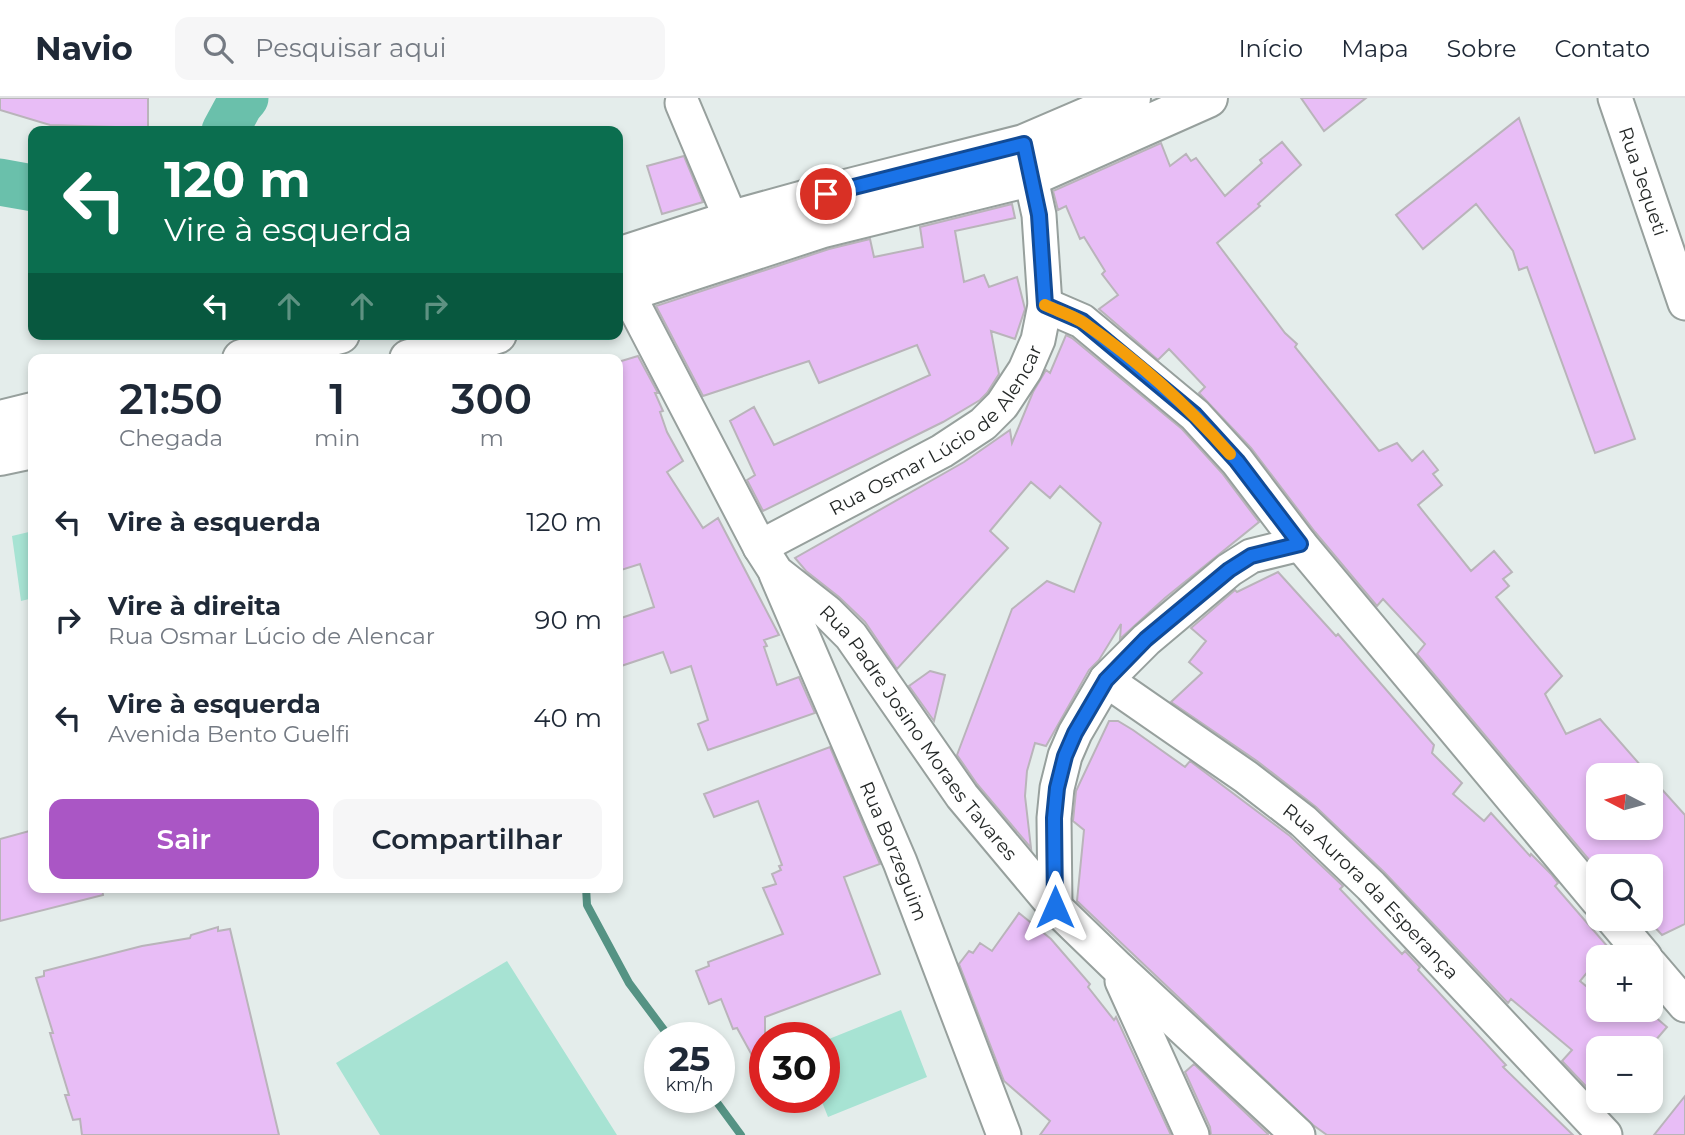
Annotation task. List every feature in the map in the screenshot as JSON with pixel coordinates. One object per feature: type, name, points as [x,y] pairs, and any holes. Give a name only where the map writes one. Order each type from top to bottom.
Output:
[{"type":"main road","points":[[1027,160],[1130,98]]},
{"type":"main road","points":[[623,279],[738,236],[823,228],[1208,98]]},
{"type":"main road","points":[[262,354],[316,340]]},
{"type":"main road","points":[[431,354],[478,340]]},
{"type":"main road","points":[[0,420],[28,412]]},
{"type":"main road","points":[[0,456],[28,450]]},
{"type":"street","name":"Rua Jequeti","points":[[1615,98],[1685,303]]},
{"type":"street","points":[[682,103],[738,236]]},
{"type":"street","name":"Rua Osmar Lúcio de Alencar","points":[[768,559],[983,424],[1002,405],[1025,370],[1038,340],[1045,305],[1039,215],[1027,160]]},
{"type":"street","name":"Rua Padre Josino Moraes Tavares","points":[[623,286],[768,559],[851,636],[962,796],[1055,907],[1298,1135]]},
{"type":"street","points":[[1045,305],[1082,321],[1195,415],[1237,461],[1300,544],[1586,887]]},
{"type":"street","points":[[1055,907],[1054,818],[1057,788],[1065,756],[1075,733],[1106,680],[1146,639],[1229,570],[1251,556],[1300,544]]},
{"type":"street","name":"Rua Borzeguim","points":[[768,559],[900,862],[1004,1135]]},
{"type":"street","name":"Rua Aurora da Esperança","points":[[1106,680],[1246,777],[1303,821],[1371,886],[1605,1135]]},
{"type":"street","points":[[1623,931],[1635,945]]},
{"type":"street","points":[[1116,966],[1192,1135]]},
{"type":"street","points":[[1663,979],[1685,1005]]},
{"type":"green space","points":[[28,532],[28,599],[21,601],[12,536]]},
{"type":"green space","points":[[507,961],[617,1135],[380,1135],[336,1063]]},
{"type":"green space","points":[[901,1010],[927,1077],[840,1112],[840,1035]]},
{"type":"building","points":[[0,98],[148,98],[148,126],[50,125],[0,110]]},
{"type":"building","points":[[1301,98],[1366,98],[1324,131]]},
{"type":"building","points":[[1519,118],[1635,439],[1595,453],[1527,267],[1519,270],[1513,251],[1476,204],[1423,249],[1396,215]]},
{"type":"building","points":[[1282,142],[1301,165],[1258,204],[1260,206],[1217,243],[1285,333],[1297,344],[1295,347],[1379,451],[1397,443],[1412,461],[1423,451],[1438,470],[1433,474],[1442,485],[1418,505],[1471,571],[1494,551],[1512,572],[1503,579],[1509,586],[1496,597],[1562,676],[1545,694],[1566,734],[1600,719],[1638,763],[1586,763],[1586,840],[1663,840],[1663,790],[1685,815],[1685,924],[1662,935],[1658,931],[1663,931],[1663,854],[1586,854],[1586,856],[1417,654],[1425,644],[1383,599],[1377,606],[1315,532],[1251,448],[1199,393],[1205,387],[1169,349],[1158,360],[1099,309],[1118,295],[1102,274],[1105,271],[1084,237],[1080,239],[1066,206],[1058,210],[1053,191],[1161,143],[1170,166],[1186,154],[1191,161],[1196,158],[1225,196],[1262,163],[1260,160]]},
{"type":"building","points":[[684,156],[703,202],[662,214],[647,166]]},
{"type":"building","points":[[1012,204],[1015,218],[955,231],[964,282],[984,275],[989,287],[1017,277],[1025,309],[1015,339],[991,331],[999,374],[987,393],[943,422],[763,511],[747,480],[755,475],[730,421],[754,407],[774,445],[930,375],[917,345],[819,383],[809,361],[703,396],[656,306],[829,249],[870,239],[874,257],[923,247],[920,227]]},
{"type":"building","points":[[1066,335],[1182,429],[1222,473],[1259,522],[1165,598],[1120,639],[1121,624],[1099,660],[1089,670],[1046,746],[1035,743],[1027,771],[1025,796],[1031,848],[977,784],[957,755],[1012,609],[1047,581],[1074,592],[1101,523],[1060,486],[1050,498],[1031,482],[990,531],[1008,548],[897,669],[865,622],[806,571],[795,558],[964,462],[1010,430],[1012,443],[1033,392],[1046,370],[1050,373]]},
{"type":"building","points":[[638,356],[658,393],[655,393],[663,411],[660,412],[667,432],[683,461],[667,472],[703,528],[718,518],[779,635],[764,640],[777,685],[799,677],[815,713],[708,750],[698,724],[708,720],[691,666],[671,673],[663,652],[623,665],[623,617],[654,607],[640,564],[623,569],[623,360]]},
{"type":"building","points":[[1278,572],[1336,636],[1338,634],[1434,745],[1432,753],[1462,783],[1453,794],[1484,821],[1491,813],[1530,856],[1531,854],[1551,874],[1558,883],[1555,886],[1586,922],[1586,931],[1594,931],[1606,945],[1586,945],[1586,974],[1580,981],[1586,986],[1586,1022],[1661,1022],[1667,1027],[1659,1036],[1586,1036],[1586,1086],[1562,1061],[1572,1050],[1511,999],[1508,1003],[1385,873],[1316,807],[1257,761],[1171,702],[1202,673],[1189,662],[1206,641],[1191,628],[1235,590],[1237,592]]},
{"type":"building","points":[[930,671],[945,675],[934,721],[909,686]]},
{"type":"building","points":[[1109,721],[1118,721],[1133,730],[1185,767],[1190,761],[1290,836],[1343,886],[1340,889],[1402,954],[1405,951],[1420,967],[1418,970],[1506,1065],[1503,1067],[1573,1135],[1327,1135],[1313,1125],[1077,901],[1084,830],[1073,821],[1076,791]]},
{"type":"building","points":[[830,747],[880,864],[844,877],[880,974],[765,1017],[765,1022],[749,1022],[749,1050],[735,1028],[735,1022],[730,1022],[721,999],[709,1004],[696,971],[709,966],[708,962],[783,934],[763,888],[776,884],[772,874],[781,870],[779,866],[782,865],[758,801],[714,817],[704,794]]},
{"type":"building","points":[[28,831],[28,893],[103,895],[0,921],[0,839]]},
{"type":"building","points":[[1019,913],[1051,939],[1090,984],[1088,987],[1114,1020],[1116,1017],[1171,1135],[1040,1135],[1050,1121],[1004,1081],[959,964],[969,951],[973,953],[980,943],[992,951]]},
{"type":"building","points":[[218,927],[218,931],[230,929],[279,1135],[82,1135],[80,1119],[73,1120],[65,1095],[69,1095],[36,978],[44,976],[44,971],[142,946],[190,938],[191,935]]},
{"type":"building","points":[[1194,1064],[1268,1135],[1211,1135],[1210,1127],[1185,1072]]},
{"type":"building","points":[[1685,1096],[1685,1135],[1654,1135]]},
{"type":"waterway","points":[[228,126],[245,98]]},
{"type":"waterway","points":[[0,182],[28,187]]},
{"type":"waterway","points":[[586,893],[587,905],[629,983],[658,1022]]},
{"type":"waterway","points":[[725,1113],[741,1135]]},
{"type":"slow traffic","points":[[1045,305],[1082,321],[1150,375],[1195,415],[1230,454]]},
{"type":"route","points":[[826,194],[1024,144],[1039,215],[1045,305],[1082,321],[1195,415],[1237,461],[1300,544],[1251,556],[1229,570],[1146,639],[1106,680],[1075,733],[1065,756],[1057,788],[1054,818],[1055,907]]}]
